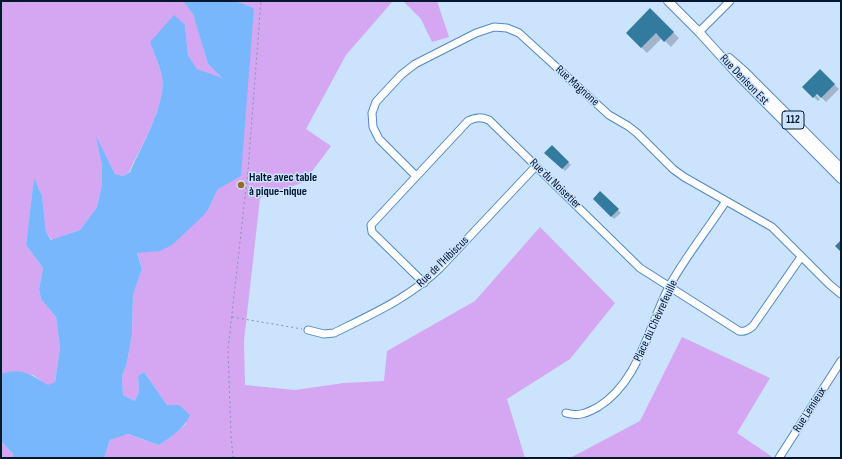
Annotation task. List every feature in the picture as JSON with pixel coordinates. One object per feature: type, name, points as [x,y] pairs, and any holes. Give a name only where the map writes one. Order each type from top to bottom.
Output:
[{"type":"main road","name":"Rue Denison Est","points":[[668,1],[699,32],[739,76],[841,179]]},
{"type":"main road","name":"Rue Denison Est","points":[[699,32],[744,72],[841,168]]},
{"type":"street","points":[[699,32],[730,1]]},
{"type":"street","name":"Rue Magnone","points":[[416,176],[379,140],[373,127],[372,113],[376,102],[401,75],[415,64],[476,33],[494,27],[507,28],[519,33],[609,115],[628,126],[636,133],[673,169],[684,177],[772,227],[801,257],[841,294]]},
{"type":"street","name":"Rue du Noisetier","points":[[424,283],[372,232],[371,225],[468,121],[481,117],[489,120],[640,268],[734,329],[744,332],[754,326],[801,257]]},
{"type":"street","name":"Rue de l'Hibiscus","points":[[308,330],[324,334],[334,333],[398,300],[424,283],[536,166]]},
{"type":"street","name":"Place du Chèvrefeuille","points":[[566,413],[579,415],[586,413],[609,399],[622,386],[633,369],[669,287],[726,201]]},
{"type":"street","name":"Rue Lemieux","points":[[779,458],[841,361]]},
{"type":"path","points":[[233,458],[228,350],[248,170],[261,1]]},
{"type":"path","points":[[232,317],[308,330]]},
{"type":"shaded area","points":[[1,1],[183,1],[193,13],[208,64],[223,79],[197,70],[188,55],[185,25],[150,42],[162,77],[160,100],[152,126],[129,172],[123,176],[115,174],[97,139],[102,166],[102,184],[97,207],[80,230],[52,240],[46,232],[42,196],[34,179],[26,245],[43,268],[39,289],[41,299],[56,317],[60,348],[55,382],[48,386],[33,375],[1,374]]},
{"type":"shaded area","points":[[235,1],[393,1],[346,55],[306,129],[331,146],[304,182],[260,198],[244,341],[245,385],[295,390],[344,383],[384,381],[387,351],[475,301],[540,227],[615,303],[570,359],[507,399],[525,458],[104,458],[110,440],[127,434],[159,445],[186,424],[179,405],[167,405],[144,372],[138,376],[139,391],[135,401],[123,395],[122,376],[127,363],[132,334],[133,295],[142,269],[137,252],[159,251],[209,208],[218,189],[254,8]]},
{"type":"shaded area","points":[[403,1],[437,1],[449,37],[432,42],[421,19]]},
{"type":"shaded area","points":[[682,337],[770,378],[737,433],[771,456],[770,458],[570,458],[640,421]]},
{"type":"shaded area","points":[[1,441],[13,454],[13,458],[1,458]]},
{"type":"water","points":[[183,1],[235,1],[254,8],[241,176],[218,189],[209,208],[203,216],[172,245],[160,251],[137,253],[142,269],[133,295],[132,334],[127,363],[122,376],[123,395],[135,401],[139,391],[138,376],[144,372],[167,405],[179,405],[190,415],[181,429],[159,445],[128,434],[110,440],[104,458],[13,458],[13,454],[1,441],[1,374],[14,371],[31,375],[48,385],[55,382],[60,348],[56,317],[41,299],[39,289],[43,268],[26,245],[34,178],[42,196],[46,232],[51,240],[80,230],[97,207],[102,184],[102,166],[96,136],[115,174],[123,176],[130,172],[152,126],[161,100],[162,77],[150,42],[174,15],[185,25],[188,55],[197,69],[222,78],[208,64],[193,14]]},
{"type":"building","points":[[650,8],[674,32],[664,42],[656,33],[641,48],[626,33]]},
{"type":"building","points":[[820,69],[835,84],[821,98],[817,94],[813,98],[802,87]]},
{"type":"building","points":[[552,145],[569,162],[562,169],[544,153]]},
{"type":"building","points":[[600,191],[619,209],[611,217],[593,199]]},
{"type":"building","points":[[841,240],[841,252],[835,246]]},
{"type":"place","name":"Halte avec table à pique-nique","points":[[241,185]]}]
